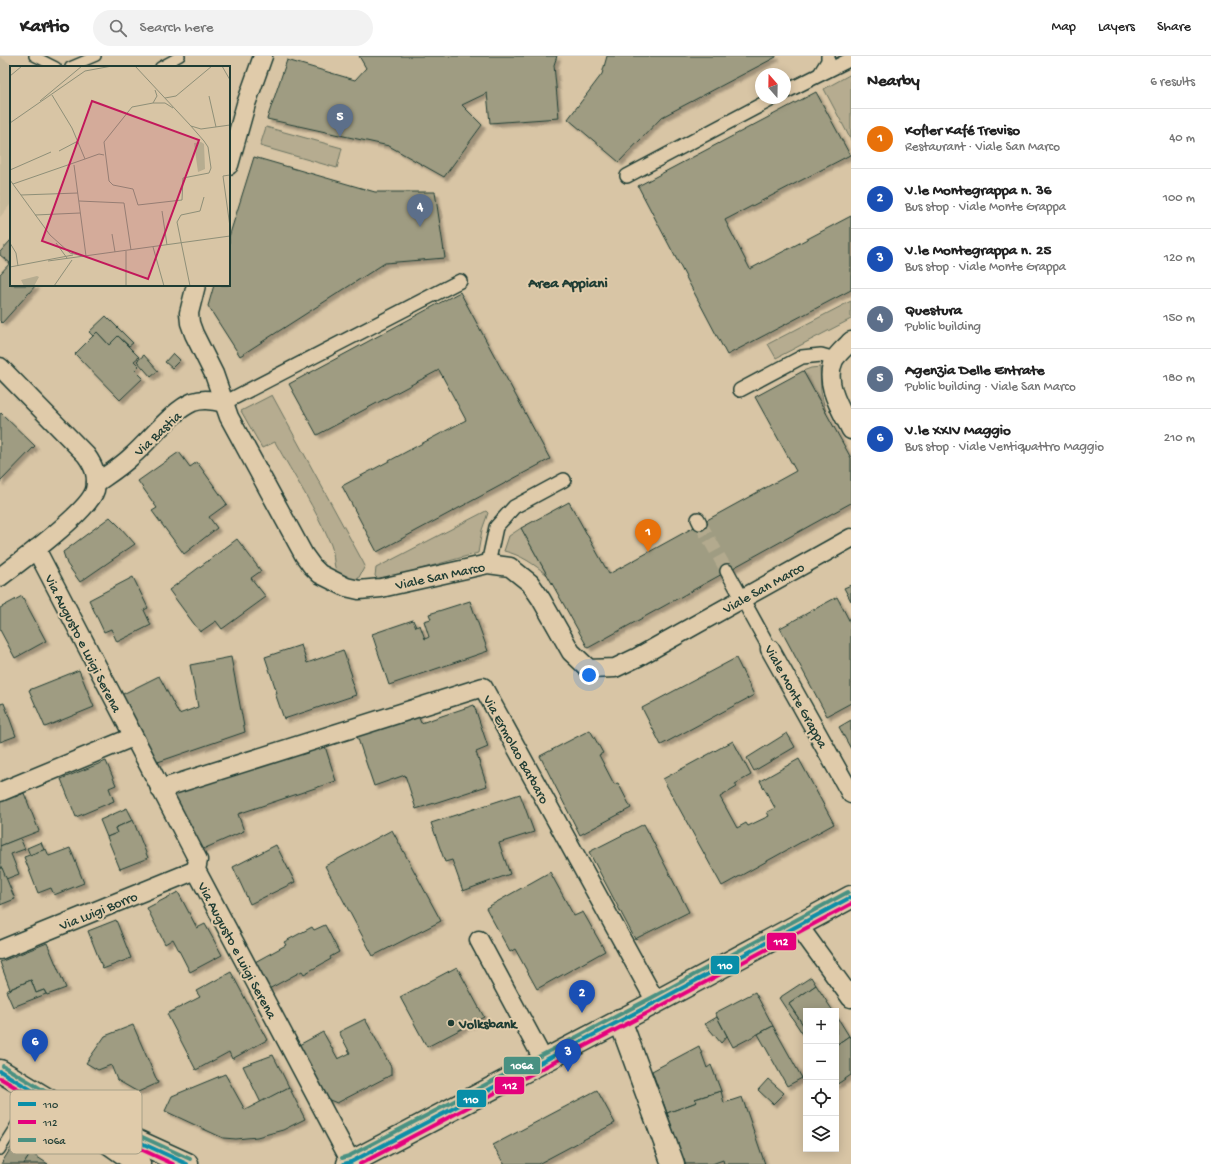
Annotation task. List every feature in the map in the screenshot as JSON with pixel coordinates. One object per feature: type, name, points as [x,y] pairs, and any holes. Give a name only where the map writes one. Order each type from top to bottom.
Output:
[{"type":"main road","points":[[348,1163],[656,1002],[851,896]]},
{"type":"main road","points":[[620,1020],[673,1164]]},
{"type":"main road","points":[[0,1071],[31,1090]]},
{"type":"main road","points":[[142,1143],[187,1164]]},
{"type":"main road","points":[[125,1154],[139,1164]]},
{"type":"street","points":[[230,161],[246,104],[263,56]]},
{"type":"street","points":[[820,74],[828,61],[828,56]]},
{"type":"street","points":[[791,89],[851,58]]},
{"type":"street","points":[[627,176],[763,104]]},
{"type":"street","points":[[224,403],[460,281]]},
{"type":"street","name":"Viale San Marco","points":[[196,286],[189,312],[190,323],[197,342],[214,374],[230,417],[304,555],[320,574],[346,587],[359,590],[381,588],[488,564],[510,567],[530,583],[541,599],[571,652],[589,669],[615,668],[638,657],[851,538]]},
{"type":"street","points":[[851,342],[835,359],[831,375],[835,398],[851,430]]},
{"type":"street","points":[[740,390],[802,357],[821,356],[835,359]]},
{"type":"street","points":[[0,577],[36,550],[86,504],[93,495],[96,483],[94,468],[86,455],[2,373]]},
{"type":"street","name":"Via Bastia","points":[[96,483],[117,469],[172,416],[193,402],[214,400],[224,403]]},
{"type":"street","points":[[488,564],[496,527],[514,507],[564,480]]},
{"type":"street","name":"Via Augusto e Luigi Serena","points":[[36,550],[132,737],[198,860],[196,870],[348,1163]]},
{"type":"street","name":"Viale Monte Grappa","points":[[727,571],[851,794]]},
{"type":"street","name":"Via Ermolao Barbaro","points":[[160,789],[482,687],[656,1002]]},
{"type":"street","points":[[0,792],[132,737]]},
{"type":"street","name":"Via Luigi Borro","points":[[0,950],[196,870]]},
{"type":"street","points":[[798,925],[851,998]]},
{"type":"street","points":[[479,940],[544,1061]]},
{"type":"lane","points":[[34,56],[54,66]]},
{"type":"lane","points":[[72,66],[96,56]]},
{"type":"lane","points":[[162,66],[180,56]]},
{"type":"lane","points":[[0,1150],[10,1137]]},
{"type":"shaded area","points":[[0,57],[14,66],[10,66],[10,205],[0,217]]},
{"type":"shaded area","points":[[851,74],[851,140],[824,89]]},
{"type":"shaded area","points":[[266,127],[342,148],[337,168],[260,146]]},
{"type":"shaded area","points":[[851,301],[851,319],[776,358],[768,344]]},
{"type":"shaded area","points":[[820,367],[821,392],[826,413],[803,371]]},
{"type":"shaded area","points":[[272,395],[365,566],[358,579],[344,580],[337,574],[331,545],[325,532],[312,506],[275,442],[262,448],[241,411]]},
{"type":"shaded area","points":[[486,511],[488,513],[482,530],[478,553],[384,579],[378,579],[375,576],[376,568]]},
{"type":"shaded area","points":[[521,528],[547,575],[527,560],[504,551],[509,536]]},
{"type":"building","points":[[359,56],[557,56],[554,65],[559,118],[490,123],[487,93],[462,105],[482,125],[444,177],[389,146],[267,119],[287,60],[355,80],[366,68]]},
{"type":"building","points":[[607,56],[776,56],[662,117],[619,162],[568,119],[602,74]]},
{"type":"building","points":[[816,92],[850,155],[725,220],[750,269],[851,216],[851,290],[727,355],[638,186]]},
{"type":"building","points":[[254,157],[375,192],[435,192],[445,258],[385,263],[240,356],[208,306],[214,286],[230,286],[230,234]]},
{"type":"building","points":[[10,241],[10,263],[0,255],[0,252]]},
{"type":"building","points":[[10,263],[10,286],[35,286],[2,323],[0,321],[0,274]]},
{"type":"building","points":[[460,292],[550,459],[377,552],[342,486],[466,420],[439,370],[317,435],[289,384]]},
{"type":"building","points":[[106,316],[133,343],[129,346],[118,336],[109,345],[97,332],[93,336],[89,332]]},
{"type":"building","points":[[97,332],[109,345],[118,336],[139,357],[134,361],[139,366],[135,370],[143,378],[120,400],[75,354]]},
{"type":"building","points":[[173,353],[180,360],[172,368],[165,362]]},
{"type":"building","points":[[144,355],[158,371],[151,377],[137,361]]},
{"type":"building","points":[[803,371],[851,458],[851,503],[588,648],[521,528],[569,502],[609,574],[796,471],[755,397]]},
{"type":"building","points":[[1,413],[35,446],[0,482],[0,414]]},
{"type":"building","points":[[179,452],[190,467],[197,462],[227,504],[209,517],[217,528],[184,554],[152,511],[157,508],[138,481]]},
{"type":"building","points":[[110,517],[135,544],[80,582],[67,564],[63,552]]},
{"type":"building","points":[[237,539],[261,571],[251,578],[266,597],[222,629],[216,621],[200,632],[169,590]]},
{"type":"building","points":[[133,577],[148,608],[144,610],[151,625],[117,642],[111,629],[104,632],[89,600]]},
{"type":"building","points":[[851,585],[851,601],[844,588]]},
{"type":"building","points":[[22,596],[46,641],[15,658],[0,630],[0,608]]},
{"type":"building","points":[[837,597],[851,624],[851,703],[827,716],[780,628]]},
{"type":"building","points":[[470,601],[488,651],[389,685],[372,634],[413,620],[416,627],[420,625],[425,639],[429,637],[424,621],[431,619],[429,614]]},
{"type":"building","points":[[301,645],[307,663],[343,650],[352,676],[350,677],[356,695],[284,719],[265,657]]},
{"type":"building","points":[[231,657],[245,732],[155,763],[121,695],[159,676],[179,714],[198,707],[190,665]]},
{"type":"building","points":[[736,658],[754,695],[661,745],[642,708]]},
{"type":"building","points":[[79,670],[94,707],[45,727],[29,690]]},
{"type":"building","points":[[4,703],[16,736],[0,742],[0,704]]},
{"type":"building","points":[[474,705],[488,747],[476,752],[487,786],[416,809],[405,775],[374,786],[356,733],[417,713],[421,723]]},
{"type":"building","points":[[851,720],[851,749],[839,727]]},
{"type":"building","points":[[590,730],[603,753],[599,755],[614,784],[618,783],[631,808],[580,835],[540,756]]},
{"type":"building","points":[[787,733],[795,747],[754,771],[747,758]]},
{"type":"building","points":[[733,741],[751,775],[735,784],[737,787],[720,797],[737,828],[746,823],[748,826],[769,816],[767,812],[775,808],[760,781],[799,759],[834,824],[722,886],[663,779]]},
{"type":"building","points":[[324,743],[336,781],[238,814],[244,831],[201,850],[171,795]]},
{"type":"building","points":[[106,761],[116,785],[109,788],[114,801],[76,817],[61,779]]},
{"type":"building","points":[[24,793],[39,831],[0,846],[0,798],[15,795],[15,797]]},
{"type":"building","points":[[520,794],[534,832],[499,843],[510,874],[463,891],[452,860],[445,862],[431,823]]},
{"type":"building","points":[[127,808],[133,820],[115,828],[117,833],[107,837],[100,820]]},
{"type":"building","points":[[133,820],[148,858],[120,869],[107,837],[117,833],[115,828]]},
{"type":"building","points":[[644,824],[689,912],[635,939],[589,852]]},
{"type":"building","points":[[392,830],[441,921],[373,956],[325,866]]},
{"type":"building","points":[[20,838],[25,849],[11,854],[19,874],[6,879],[0,864],[0,846]]},
{"type":"building","points":[[41,842],[44,850],[30,855],[27,848]]},
{"type":"building","points":[[276,845],[295,882],[250,904],[233,867]]},
{"type":"building","points":[[70,848],[84,883],[54,895],[51,888],[38,893],[24,857],[46,849],[49,856]]},
{"type":"building","points":[[0,868],[2,868],[15,899],[0,905]]},
{"type":"building","points":[[550,872],[574,916],[583,912],[605,951],[537,989],[515,949],[510,952],[486,908]]},
{"type":"building","points":[[178,892],[197,928],[205,924],[222,955],[190,972],[173,939],[165,944],[147,908]]},
{"type":"building","points":[[116,920],[131,958],[103,969],[88,931]]},
{"type":"building","points":[[325,925],[339,952],[330,957],[331,959],[304,974],[302,971],[267,990],[253,963],[286,945],[284,942],[312,927],[314,930]]},
{"type":"building","points":[[47,943],[66,988],[47,995],[44,990],[36,993],[31,980],[10,989],[0,962]]},
{"type":"building","points":[[457,967],[484,1017],[427,1047],[400,997]]},
{"type":"building","points":[[231,972],[267,1040],[232,1059],[229,1052],[196,1070],[167,1014],[200,997],[196,991]]},
{"type":"building","points":[[811,977],[816,985],[789,1004],[803,1025],[803,1034],[779,998]]},
{"type":"building","points":[[31,980],[36,993],[44,990],[46,994],[13,1007],[6,991]]},
{"type":"building","points":[[816,985],[831,1008],[803,1008],[803,1025],[789,1004]]},
{"type":"building","points":[[755,992],[773,1026],[733,1047],[715,1013]]},
{"type":"building","points":[[717,1017],[727,1036],[721,1043],[705,1024]]},
{"type":"building","points":[[365,1019],[391,1067],[391,1075],[337,1103],[327,1099],[299,1045],[323,1032],[338,1059],[350,1053],[339,1032]]},
{"type":"building","points":[[839,1020],[849,1036],[839,1043]]},
{"type":"building","points":[[133,1025],[158,1083],[142,1090],[134,1090],[117,1080],[111,1065],[98,1070],[86,1063],[105,1036]]},
{"type":"building","points":[[773,1026],[802,1078],[787,1086],[758,1034]]},
{"type":"building","points":[[849,1036],[851,1038],[851,1075],[839,1083],[839,1044]]},
{"type":"building","points":[[699,1046],[707,1068],[711,1065],[721,1091],[695,1099],[697,1102],[667,1113],[652,1071]]},
{"type":"building","points":[[273,1055],[289,1087],[261,1103],[243,1066]]},
{"type":"building","points":[[225,1074],[245,1110],[289,1087],[305,1119],[283,1130],[257,1137],[236,1139],[223,1138],[165,1111],[172,1096]]},
{"type":"building","points":[[768,1079],[784,1093],[773,1104],[758,1090]]},
{"type":"building","points":[[597,1090],[615,1123],[538,1164],[504,1164],[493,1145]]},
{"type":"building","points":[[721,1091],[724,1103],[742,1097],[765,1164],[724,1164],[723,1160],[712,1164],[685,1164],[667,1113],[697,1102],[695,1099]]},
{"type":"building","points":[[10,1149],[10,1154],[30,1154],[24,1164],[1,1164]]},
{"type":"building","points":[[30,1154],[33,1154],[48,1164],[24,1164]]},
{"type":"tunnel","points":[[700,523],[727,571]]},
{"type":"transit line","name":"106a","points":[[342,1158],[349,1156],[653,997],[848,892]]},
{"type":"transit line","name":"110","points":[[344,1164],[351,1162],[656,1002],[851,897]]},
{"type":"transit line","name":"112","points":[[360,1164],[851,904]]},
{"type":"transit line","name":"106a","points":[[3,1066],[43,1090]]},
{"type":"transit line","name":"110","points":[[0,1071],[31,1090]]},
{"type":"transit line","name":"112","points":[[0,1078],[20,1090]]},
{"type":"transit line","name":"106a","points":[[142,1137],[190,1159]]},
{"type":"transit line","name":"110","points":[[142,1143],[187,1164]]},
{"type":"transit line","name":"112","points":[[142,1150],[173,1164]]},
{"type":"place","name":"Agenzia Delle Entrate","points":[[340,137]]},
{"type":"place","name":"Questura","points":[[420,227]]},
{"type":"place","name":"Kofler Kafé Treviso","points":[[648,552]]},
{"type":"place","name":"V.le Montegrappa n. 36","points":[[582,1013]]},
{"type":"place","name":"Volksbank","points":[[451,1023]]},
{"type":"place","name":"V.le XXIV Maggio","points":[[35,1062]]},
{"type":"place","name":"V.le Montegrappa n. 25","points":[[568,1072]]},
{"type":"district","name":"Area Appiani","points":[[568,282]]}]
